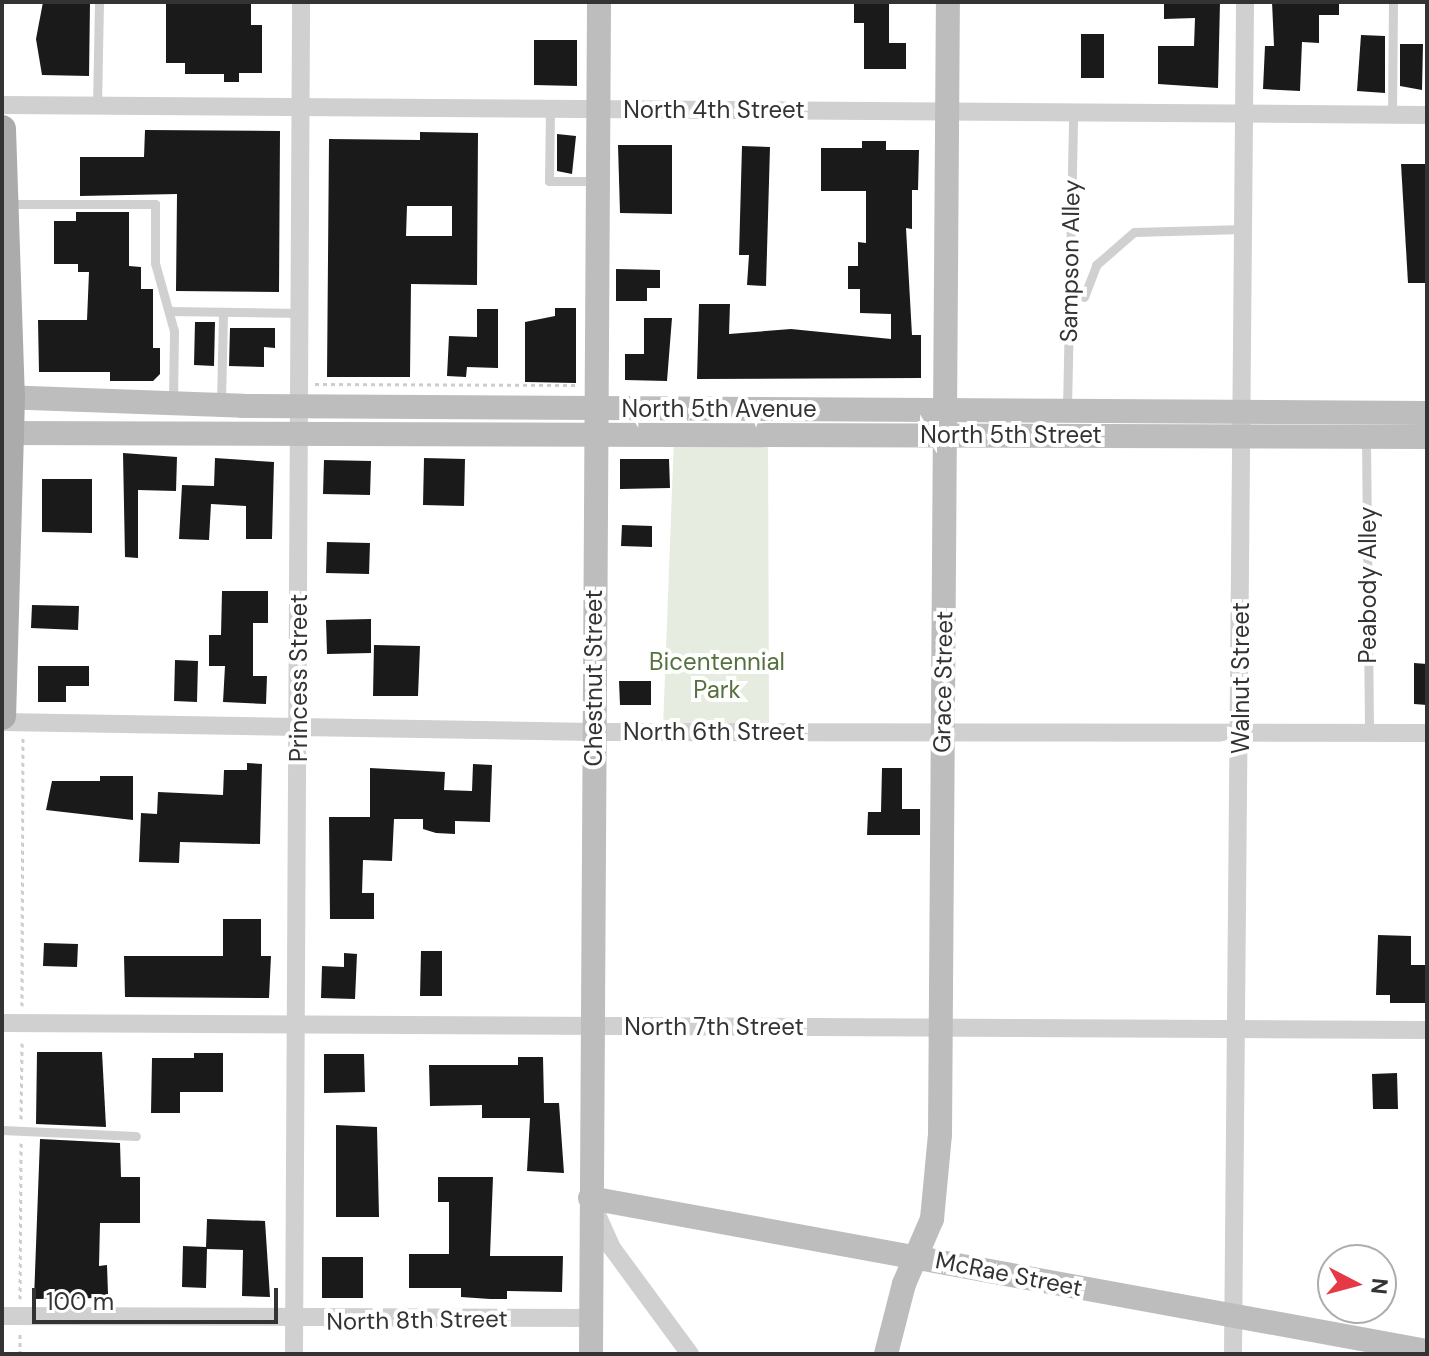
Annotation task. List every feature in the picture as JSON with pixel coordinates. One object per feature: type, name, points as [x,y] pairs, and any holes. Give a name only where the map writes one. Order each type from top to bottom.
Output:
[{"type":"main road","points":[[2,129],[8,204],[2,716]]},
{"type":"street","name":"Princess Street","points":[[294,1354],[301,2]]},
{"type":"street","name":"Chestnut Street","points":[[591,1354],[599,2]]},
{"type":"street","name":"Grace Street","points":[[886,1354],[938,1188],[948,2]]},
{"type":"street","name":"Walnut Street","points":[[1233,1354],[1238,1316],[1240,424],[1245,2]]},
{"type":"street","name":"North 4th Street","points":[[2,105],[1427,115]]},
{"type":"street","name":"North 5th Avenue","points":[[6,397],[221,405],[300,418]]},
{"type":"street","name":"North 5th Street","points":[[595,408],[946,423],[1240,424],[1366,437],[1427,437]]},
{"type":"street","name":"North 5th Avenue","points":[[6,433],[300,418],[595,408]]},
{"type":"street","points":[[946,423],[1067,410],[1240,424],[1427,413]]},
{"type":"street","name":"North 6th Street","points":[[2,722],[594,732],[1427,733]]},
{"type":"street","name":"North 7th Street","points":[[2,1023],[1427,1030]]},
{"type":"street","points":[[590,1198],[612,1248],[690,1354]]},
{"type":"street","name":"McRae Street","points":[[590,1198],[1427,1351]]},
{"type":"street","name":"North 8th Street","points":[[11,1317],[294,1322],[592,1318]]},
{"type":"lane","points":[[97,106],[99,2]]},
{"type":"lane","points":[[1392,115],[1393,2]]},
{"type":"lane","points":[[550,109],[549,181],[597,181]]},
{"type":"lane","name":"Sampson Alley","points":[[1067,410],[1073,113]]},
{"type":"lane","points":[[8,204],[155,204],[155,263],[169,311],[173,404]]},
{"type":"lane","points":[[1084,297],[1096,265],[1134,232],[1243,229]]},
{"type":"lane","points":[[169,311],[300,313]]},
{"type":"lane","points":[[221,405],[223,312]]},
{"type":"lane","name":"Peabody Alley","points":[[1366,437],[1369,734]]},
{"type":"lane","points":[[2,1130],[136,1136]]},
{"type":"path","points":[[324,384],[595,408]]},
{"type":"path","points":[[22,1009],[23,738]]},
{"type":"path","points":[[20,1354],[11,1317],[21,1130],[22,1043]]},
{"type":"green space","name":"Bicentennial Park","points":[[674,438],[768,438],[769,729],[663,729]]},
{"type":"building","points":[[43,2],[90,2],[89,76],[42,75],[36,39]]},
{"type":"building","points":[[166,2],[251,2],[251,25],[262,25],[262,73],[239,73],[239,82],[224,82],[224,74],[185,74],[185,63],[166,63]]},
{"type":"building","points":[[854,2],[889,2],[889,43],[906,43],[906,69],[864,69],[864,23],[854,23]]},
{"type":"building","points":[[1164,2],[1220,2],[1218,88],[1158,84],[1158,46],[1194,46],[1195,18],[1164,19]]},
{"type":"building","points":[[1272,2],[1339,2],[1339,15],[1319,15],[1319,43],[1302,42],[1300,91],[1263,89],[1265,46],[1274,46]]},
{"type":"building","points":[[1081,34],[1104,34],[1104,78],[1081,78]]},
{"type":"building","points":[[1361,35],[1385,36],[1385,93],[1357,91]]},
{"type":"building","points":[[534,40],[577,40],[577,86],[534,85]]},
{"type":"building","points":[[1400,44],[1423,44],[1422,90],[1400,86]]},
{"type":"building","points":[[145,130],[280,131],[279,292],[176,291],[177,194],[80,196],[80,157],[144,157]]},
{"type":"building","points":[[420,132],[478,133],[477,285],[411,284],[410,377],[327,377],[329,139],[420,140]],"holes":[[[407,206],[452,206],[452,236],[406,236]]]},
{"type":"building","points":[[557,134],[576,136],[572,174],[557,171]]},
{"type":"building","points":[[862,141],[886,141],[886,150],[919,150],[918,190],[912,190],[912,229],[906,228],[912,335],[921,335],[921,378],[697,379],[699,304],[730,304],[729,334],[791,329],[891,339],[891,314],[860,313],[860,289],[848,289],[848,266],[858,266],[858,242],[866,243],[866,191],[821,191],[821,148],[862,148]]},
{"type":"building","points":[[618,145],[672,145],[672,214],[620,213]]},
{"type":"building","points":[[742,146],[770,147],[766,286],[747,285],[749,255],[739,255]]},
{"type":"building","points":[[1401,164],[1427,164],[1427,283],[1408,283]]},
{"type":"building","points":[[76,212],[129,212],[129,266],[141,267],[141,289],[153,289],[153,348],[160,348],[160,374],[153,381],[110,381],[110,372],[39,372],[38,320],[87,320],[89,272],[78,272],[78,264],[54,264],[54,221],[76,221]]},
{"type":"building","points":[[616,269],[660,270],[660,288],[647,288],[647,301],[616,301]]},
{"type":"building","points":[[555,308],[576,308],[576,383],[525,382],[525,322],[555,316]]},
{"type":"building","points":[[477,309],[498,309],[498,368],[467,367],[466,377],[447,376],[449,336],[477,337]]},
{"type":"building","points":[[644,318],[672,318],[667,381],[625,380],[625,354],[644,354]]},
{"type":"building","points":[[195,322],[215,322],[214,366],[194,365]]},
{"type":"building","points":[[230,328],[275,328],[275,348],[264,347],[264,367],[229,366]]},
{"type":"building","points":[[123,453],[177,457],[176,491],[138,490],[138,558],[125,557]]},
{"type":"building","points":[[215,458],[274,462],[272,539],[246,539],[246,506],[211,504],[209,540],[179,539],[182,485],[214,486]]},
{"type":"building","points":[[424,458],[465,459],[464,506],[423,505]]},
{"type":"building","points":[[620,459],[669,459],[670,488],[620,489]]},
{"type":"building","points":[[324,460],[371,461],[370,495],[323,494]]},
{"type":"building","points":[[42,479],[92,479],[92,533],[42,532]]},
{"type":"building","points":[[622,525],[652,526],[652,547],[621,546]]},
{"type":"building","points":[[327,542],[370,543],[369,574],[326,573]]},
{"type":"building","points":[[222,591],[268,591],[268,623],[253,623],[253,676],[267,676],[266,704],[223,702],[225,666],[209,666],[209,635],[221,635]]},
{"type":"building","points":[[32,605],[79,606],[78,630],[31,628]]},
{"type":"building","points":[[371,619],[371,653],[327,654],[326,620]]},
{"type":"building","points":[[374,645],[420,646],[418,696],[373,696]]},
{"type":"building","points":[[175,660],[198,661],[197,702],[174,701]]},
{"type":"building","points":[[1414,663],[1427,664],[1427,705],[1414,704]]},
{"type":"building","points":[[38,666],[89,666],[89,686],[66,686],[66,702],[38,702]]},
{"type":"building","points":[[619,681],[651,681],[651,705],[620,705]]},
{"type":"building","points":[[247,763],[262,764],[260,844],[180,842],[179,863],[139,862],[141,813],[157,814],[158,792],[223,795],[224,770],[247,770]]},
{"type":"building","points":[[473,764],[492,765],[490,822],[455,821],[455,834],[423,829],[423,819],[394,819],[392,861],[363,860],[362,893],[374,893],[374,919],[330,919],[329,817],[370,817],[370,768],[445,772],[444,790],[472,791]]},
{"type":"building","points":[[882,768],[902,768],[902,809],[920,809],[920,835],[867,835],[868,812],[881,812]]},
{"type":"building","points":[[100,776],[133,776],[133,820],[46,810],[52,781],[100,781]]},
{"type":"building","points":[[223,919],[261,919],[261,956],[271,956],[269,998],[125,997],[124,956],[223,956]]},
{"type":"building","points":[[1378,935],[1411,936],[1411,965],[1427,965],[1427,1003],[1390,1003],[1390,995],[1376,995]]},
{"type":"building","points":[[44,943],[78,944],[77,967],[43,966]]},
{"type":"building","points":[[421,951],[442,951],[442,996],[420,996]]},
{"type":"building","points":[[344,953],[357,954],[355,999],[321,998],[322,966],[344,967]]},
{"type":"building","points":[[37,1052],[102,1052],[106,1127],[36,1124]]},
{"type":"building","points":[[194,1053],[223,1053],[223,1092],[180,1092],[180,1113],[151,1113],[152,1058],[194,1058]]},
{"type":"building","points":[[324,1054],[364,1054],[365,1092],[324,1093]]},
{"type":"building","points":[[518,1057],[543,1057],[544,1103],[559,1103],[564,1173],[527,1171],[530,1118],[482,1118],[482,1105],[430,1106],[429,1065],[518,1065]]},
{"type":"building","points":[[1397,1073],[1398,1109],[1373,1109],[1372,1074]]},
{"type":"building","points":[[336,1125],[377,1127],[379,1217],[336,1217]]},
{"type":"building","points":[[40,1139],[120,1143],[121,1177],[140,1177],[140,1223],[100,1223],[99,1266],[107,1265],[108,1294],[100,1298],[34,1299]]},
{"type":"building","points":[[438,1177],[493,1177],[490,1256],[563,1256],[562,1292],[507,1291],[507,1299],[490,1299],[461,1297],[461,1288],[409,1288],[409,1254],[449,1254],[449,1202],[438,1202]]},
{"type":"building","points":[[207,1219],[265,1221],[270,1297],[242,1296],[243,1250],[207,1249],[206,1288],[182,1287],[183,1246],[206,1247]]},
{"type":"building","points":[[322,1257],[363,1257],[363,1298],[322,1298]]}]
